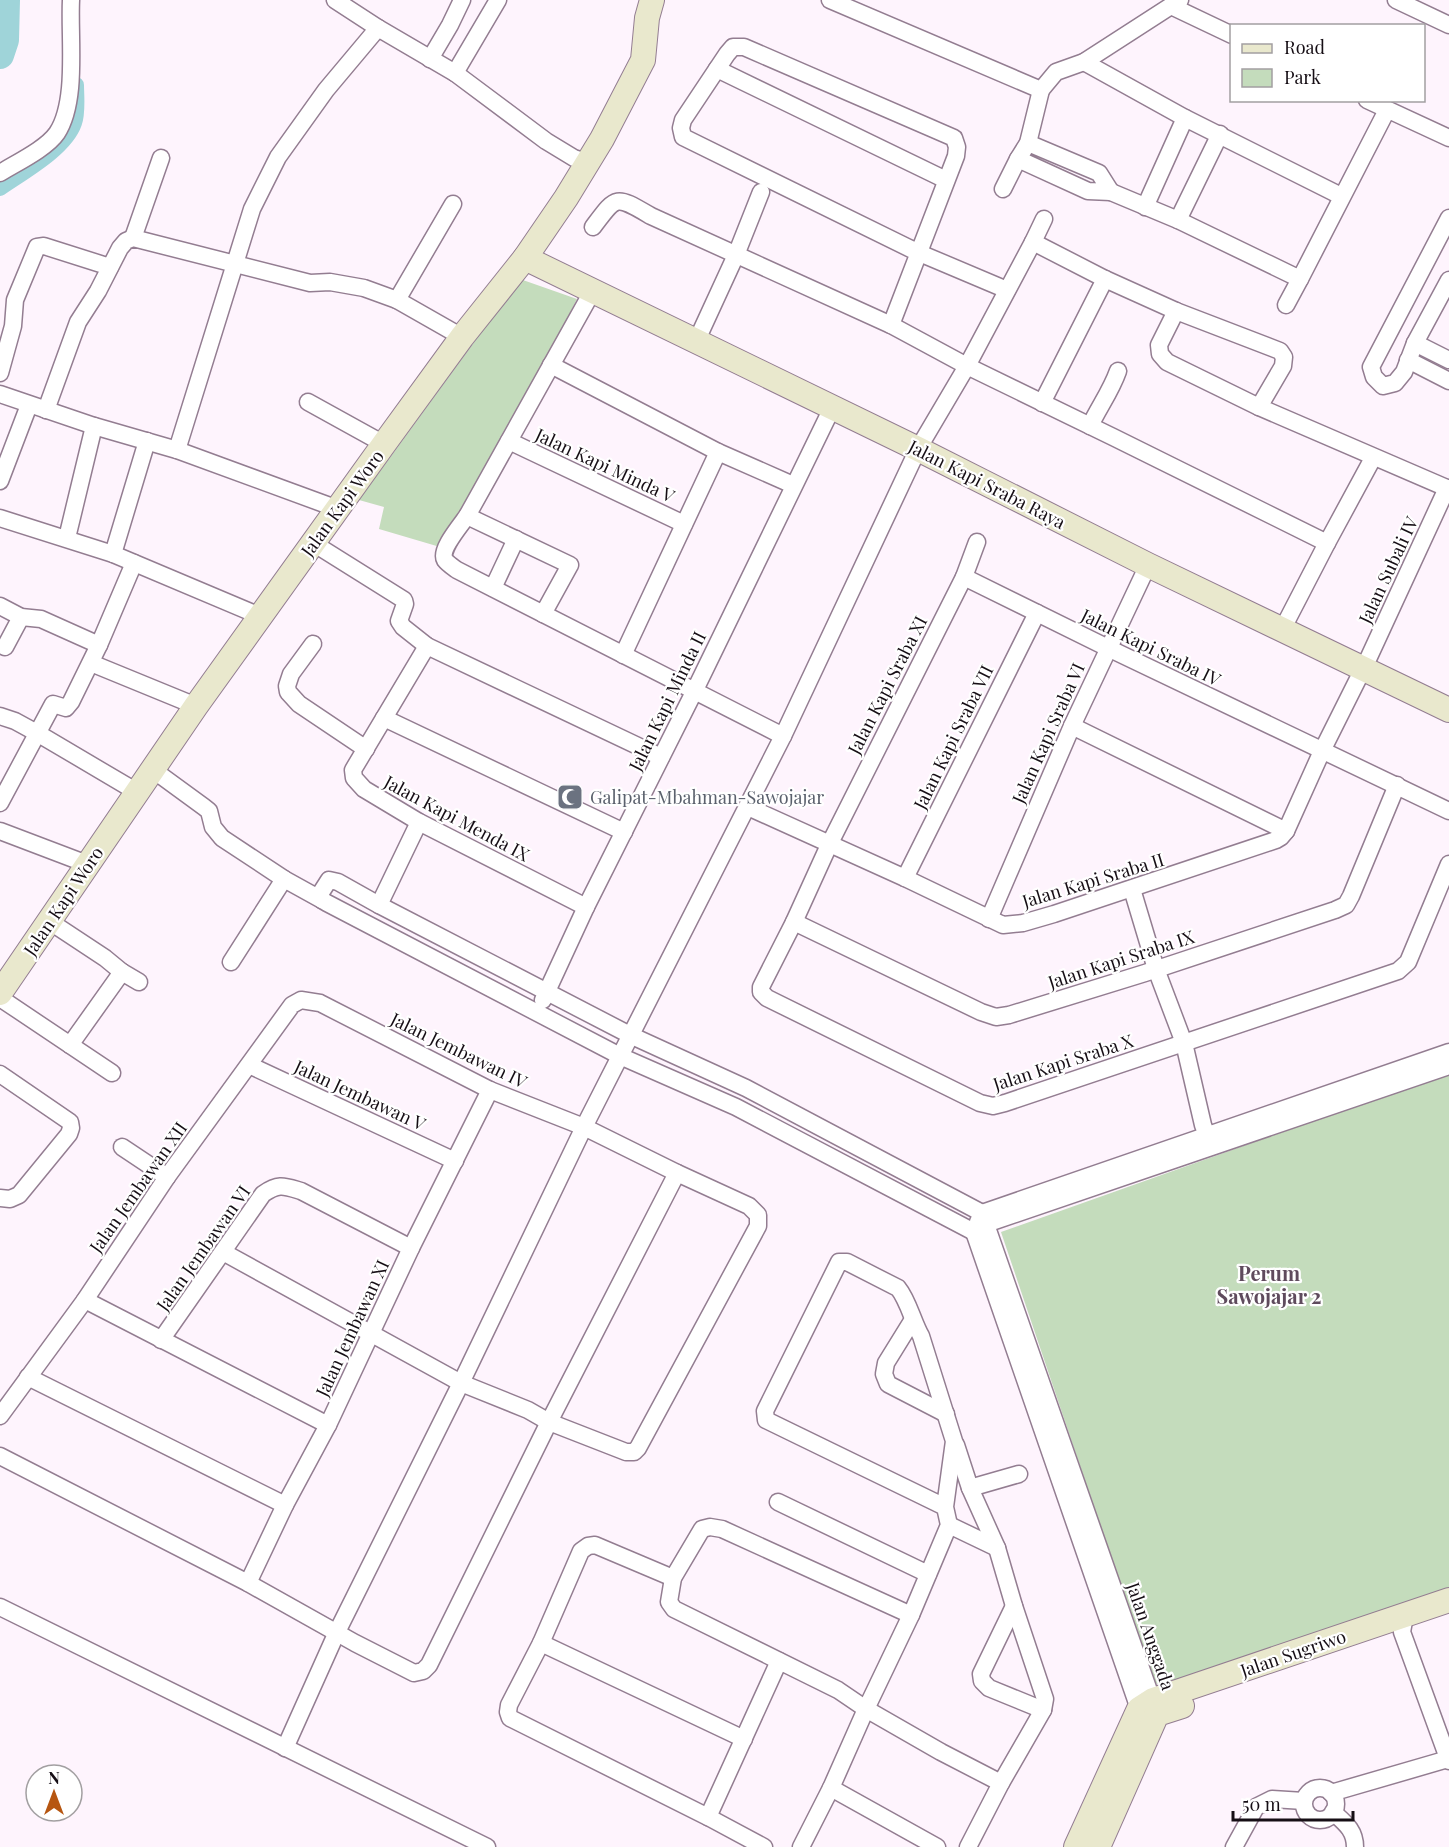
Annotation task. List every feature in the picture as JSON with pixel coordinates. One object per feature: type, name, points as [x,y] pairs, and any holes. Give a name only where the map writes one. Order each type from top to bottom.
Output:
[{"type":"street","points":[[0,173],[57,133],[63,117],[70,82],[71,0]]},
{"type":"street","points":[[335,0],[455,73],[546,141],[574,158],[589,163]]},
{"type":"street","points":[[430,59],[450,26],[462,0]]},
{"type":"street","points":[[455,73],[498,0]]},
{"type":"street","name":"Jalan Kapi Woro","points":[[0,993],[196,706],[462,337],[525,258],[589,163],[643,60],[647,18],[652,0]]},
{"type":"street","points":[[830,0],[1041,90]]},
{"type":"street","points":[[1396,0],[1449,26]]},
{"type":"street","points":[[1003,189],[1028,143],[1041,90],[1056,72],[1084,62],[1175,3],[1230,34]]},
{"type":"street","points":[[177,450],[252,210],[266,179],[278,157],[326,90],[378,28]]},
{"type":"street","points":[[891,325],[917,252],[956,156],[957,147],[954,138],[744,47],[733,47],[683,120],[681,128],[683,136],[917,252],[1007,290]]},
{"type":"street","points":[[1084,62],[1185,118],[1341,196]]},
{"type":"street","points":[[717,69],[946,180]]},
{"type":"street","points":[[1371,102],[1449,138]]},
{"type":"street","points":[[1286,305],[1387,110]]},
{"type":"street","points":[[1145,207],[1185,118]]},
{"type":"street","points":[[1178,220],[1220,134]]},
{"type":"street","points":[[1028,143],[1099,173],[1111,192]]},
{"type":"street","points":[[46,410],[78,322],[98,291],[122,245],[133,238],[161,158]]},
{"type":"street","points":[[1018,159],[1088,191],[1111,192],[1178,220],[1300,279]]},
{"type":"street","points":[[696,342],[736,255],[761,192]]},
{"type":"street","points":[[593,227],[610,204],[621,201],[631,204],[651,216],[891,325],[967,366],[1327,543]]},
{"type":"street","points":[[397,300],[453,204]]},
{"type":"street","points":[[1449,218],[1445,236],[1371,367],[1374,377],[1383,386],[1395,383],[1404,372],[1415,343],[1449,280]]},
{"type":"street","points":[[285,1748],[337,1632],[461,1383],[584,1127],[783,736],[918,449],[967,366],[1034,242],[1044,219]]},
{"type":"street","points":[[133,238],[310,283],[330,282],[364,288],[397,300],[462,337]]},
{"type":"street","points":[[1034,242],[1105,279],[1176,311],[1280,351],[1284,357],[1283,366],[1260,407]]},
{"type":"street","points":[[0,373],[13,326],[15,300],[37,247],[44,246],[110,267]]},
{"type":"street","name":"Jalan Kapi Sraba Raya","points":[[525,258],[918,449],[1148,565],[1449,710]]},
{"type":"street","points":[[1042,403],[1105,279]]},
{"type":"street","points":[[592,292],[467,516],[446,547],[444,558],[457,570],[783,736]]},
{"type":"street","points":[[1176,311],[1159,345],[1160,354],[1167,362],[1260,407],[1448,489]]},
{"type":"street","points":[[1415,343],[1449,360]]},
{"type":"street","points":[[1408,360],[1449,381]]},
{"type":"street","points":[[551,365],[718,452],[793,485]]},
{"type":"street","points":[[1090,426],[1110,391],[1118,371]]},
{"type":"street","points":[[0,394],[94,426],[177,450],[338,509]]},
{"type":"street","points":[[308,402],[384,444]]},
{"type":"street","points":[[0,481],[29,405]]},
{"type":"street","name":"Jalan Kapi Minda II","points":[[537,1012],[586,907],[694,692],[832,408]]},
{"type":"street","points":[[67,538],[94,426]]},
{"type":"street","points":[[114,554],[147,441]]},
{"type":"street","name":"Jalan Kapi Minda V","points":[[509,441],[684,524]]},
{"type":"street","points":[[623,655],[718,452]]},
{"type":"street","points":[[1282,630],[1373,458]]},
{"type":"street","name":"Jalan Subali IV","points":[[1363,668],[1448,489]]},
{"type":"street","points":[[467,516],[570,565],[543,614]]},
{"type":"street","points":[[0,518],[114,554],[260,616]]},
{"type":"street","points":[[493,588],[516,539]]},
{"type":"street","name":"Jalan Kapi Sraba XI","points":[[829,845],[964,577],[977,542]]},
{"type":"street","points":[[313,543],[404,600],[405,604],[399,621],[427,646],[661,757]]},
{"type":"street","points":[[0,803],[53,704],[63,708],[69,707],[91,663],[134,563]]},
{"type":"street","name":"Jalan Kapi Sraba VI","points":[[989,919],[1071,726],[1148,565]]},
{"type":"street","name":"Jalan Kapi Sraba IV","points":[[964,577],[1322,751]]},
{"type":"street","points":[[0,606],[21,617],[41,619],[99,645]]},
{"type":"street","name":"Jalan Kapi Sraba VII","points":[[905,878],[1037,613]]},
{"type":"street","points":[[5,647],[21,617]]},
{"type":"street","points":[[313,644],[291,674],[287,686],[288,692],[299,704],[366,749]]},
{"type":"street","name":"Jalan Kapi Menda IX","points":[[427,646],[353,770],[357,783],[419,822],[586,907]]},
{"type":"street","points":[[91,663],[196,706]]},
{"type":"street","points":[[1071,726],[1286,831],[1363,668]]},
{"type":"street","points":[[0,716],[37,733],[137,792]]},
{"type":"street","points":[[384,718],[624,832]]},
{"type":"street","points":[[1322,751],[1449,810]]},
{"type":"street","points":[[152,769],[204,807],[209,812],[213,827],[222,838],[284,879],[322,900],[620,1056],[736,1107],[981,1223],[1209,1142],[1449,1052]]},
{"type":"street","name":"Jalan Kapi Sraba IX","points":[[794,922],[981,1012],[996,1017],[1009,1015],[1156,969],[1346,905],[1397,785]]},
{"type":"street","name":"Jalan Kapi Sraba II","points":[[748,807],[1003,925],[1023,923],[1132,889],[1276,840],[1286,831]]},
{"type":"street","points":[[379,905],[419,822]]},
{"type":"street","points":[[0,831],[87,864]]},
{"type":"street","name":"Jalan Kapi Sraba X","points":[[829,845],[761,987],[761,992],[767,998],[980,1103],[993,1106],[1398,971],[1405,967],[1449,864]]},
{"type":"street","points":[[231,962],[284,879]]},
{"type":"street","points":[[322,900],[321,894],[329,880],[333,880],[630,1035],[746,1088],[981,1223]]},
{"type":"street","points":[[1132,889],[1156,969],[1184,1044],[1209,1142]]},
{"type":"street","points":[[49,921],[139,982]]},
{"type":"street","points":[[70,1045],[122,972]]},
{"type":"street","points":[[0,998],[112,1073]]},
{"type":"street","name":"Jalan Jembawan XII","points":[[0,1416],[85,1300],[167,1177],[292,1005],[301,1000],[320,1003]]},
{"type":"street","name":"Jalan Jembawan IV","points":[[320,1003],[490,1090],[584,1127],[749,1206],[758,1215],[758,1226],[634,1452],[626,1452],[549,1422]]},
{"type":"street","name":"Jalan Jembawan V","points":[[249,1065],[455,1161]]},
{"type":"street","points":[[1209,1142],[1449,1066]]},
{"type":"street","points":[[0,1074],[70,1122],[71,1128],[69,1134],[19,1195],[10,1199],[0,1198]]},
{"type":"street","points":[[736,1107],[746,1088]]},
{"type":"street","name":"Jalan Jembawan XI","points":[[248,1583],[285,1505],[328,1425],[411,1248],[490,1090]]},
{"type":"street","points":[[122,1148],[167,1177]]},
{"type":"street","points":[[0,1456],[248,1583],[414,1673],[423,1671],[429,1665],[549,1422],[677,1173]]},
{"type":"street","name":"Jalan Jembawan VI","points":[[161,1340],[263,1194],[272,1188],[282,1186],[301,1191],[411,1248]]},
{"type":"street","name":"Jalan Anggada","points":[[981,1223],[1150,1708]]},
{"type":"street","points":[[224,1252],[461,1383],[528,1410],[549,1422]]},
{"type":"street","points":[[945,1507],[766,1420],[765,1411],[839,1262],[847,1262],[898,1288],[902,1294],[912,1321],[921,1336],[970,1488],[997,1548],[1045,1699],[1043,1710],[968,1847]]},
{"type":"street","points":[[85,1300],[328,1425]]},
{"type":"street","points":[[912,1321],[886,1362],[884,1374],[888,1384],[946,1414]]},
{"type":"street","points":[[28,1377],[285,1505]]},
{"type":"street","points":[[801,1847],[831,1788],[949,1525],[945,1507],[954,1441]]},
{"type":"street","points":[[970,1488],[1019,1474]]},
{"type":"street","points":[[778,1502],[928,1574]]},
{"type":"street","points":[[949,1525],[997,1548]]},
{"type":"street","points":[[910,1615],[716,1528],[702,1529],[673,1578],[669,1602],[674,1609],[838,1690],[866,1709],[941,1752],[1001,1783]]},
{"type":"street","points":[[673,1578],[595,1545],[588,1546],[581,1551],[541,1643],[509,1705],[510,1718],[764,1847]]},
{"type":"street","name":"Jalan Sugriwo","points":[[1403,1624],[1449,1600]]},
{"type":"street","points":[[1014,1606],[981,1674],[982,1681],[989,1688],[1043,1710]]},
{"type":"street","points":[[0,1607],[487,1847]]},
{"type":"street","name":"Jalan Sugriwo","points":[[1150,1708],[1403,1624],[1449,1616]]},
{"type":"street","points":[[1331,1793],[1448,1760],[1403,1624]]},
{"type":"street","points":[[541,1643],[744,1739]]},
{"type":"street","points":[[708,1817],[779,1661]]},
{"type":"street","points":[[1076,1847],[1150,1708]]},
{"type":"street","points":[[1098,1847],[1150,1708]]},
{"type":"street","points":[[831,1788],[938,1847]]},
{"type":"street","points":[[1315,1789],[1324,1789],[1331,1793],[1336,1806],[1327,1818],[1318,1820],[1305,1810],[1304,1801],[1308,1793],[1315,1789]]},
{"type":"street","points":[[1234,1847],[1256,1807],[1272,1799],[1304,1801]]},
{"type":"street","points":[[1333,1812],[1349,1827],[1355,1837],[1355,1847]]},
{"type":"green space","points":[[520,279],[577,299],[542,369],[440,547],[379,529],[384,507],[359,500]]},
{"type":"green space","points":[[1449,1073],[1449,1589],[1164,1687],[1153,1682],[1001,1232]]},
{"type":"waterway","points":[[0,55],[5,40],[6,0]]},
{"type":"waterway","points":[[0,188],[53,151],[69,133],[76,114],[76,85]]},
{"type":"place","name":"Galipat-Mbahman-Sawojajar","points":[[570,797]]},
{"type":"district","name":"Perum Sawojajar 2","points":[[1269,1284]]}]
